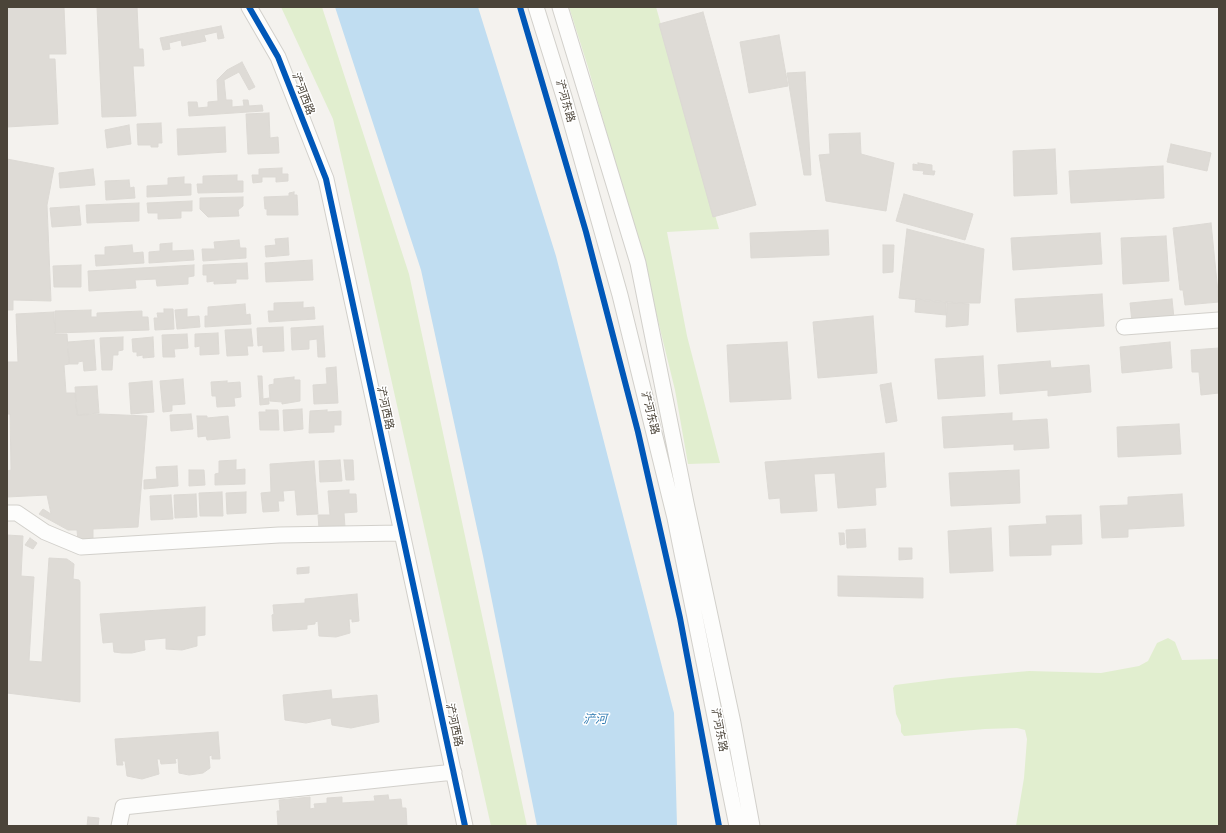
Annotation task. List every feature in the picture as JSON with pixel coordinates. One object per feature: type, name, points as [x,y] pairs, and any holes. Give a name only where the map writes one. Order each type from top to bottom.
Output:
[{"type":"street","name":"浐河西路","points":[[249,7],[278,57],[326,179],[465,826]]},
{"type":"street","name":"浐河东路","points":[[536,7],[565,100],[603,234],[672,503],[691,588],[737,826]]},
{"type":"street","name":"浐河东路","points":[[560,7],[638,263],[686,503],[734,723],[752,826]]},
{"type":"street","points":[[1124,327],[1219,320]]},
{"type":"street","points":[[7,513],[16,513],[46,532],[81,547],[279,535],[401,533]]},
{"type":"street","points":[[119,826],[123,806],[454,772]]},
{"type":"green space","points":[[281,7],[322,7],[409,274],[527,826],[491,826],[333,119]]},
{"type":"green space","points":[[569,7],[656,7],[719,229],[667,232],[687,336],[720,463],[688,464],[675,390],[646,272],[588,67]]},
{"type":"green space","points":[[1168,638],[1175,642],[1182,660],[1219,659],[1219,826],[1016,826],[1024,778],[1027,739],[1025,730],[1017,728],[985,729],[904,736],[901,732],[901,725],[896,714],[893,688],[895,685],[950,678],[1029,671],[1101,673],[1139,666],[1148,661],[1157,643]]},
{"type":"water","name":"浐河","points":[[335,7],[478,7],[556,256],[674,713],[677,826],[537,826],[483,556],[421,270]]},
{"type":"building","points":[[7,7],[64,7],[66,54],[49,54],[49,59],[55,59],[58,124],[7,127]]},
{"type":"building","points":[[97,7],[137,7],[139,49],[143,49],[144,66],[133,66],[136,116],[102,117]]},
{"type":"building","points":[[703,12],[756,205],[713,217],[659,24]]},
{"type":"building","points":[[221,26],[224,38],[218,39],[217,32],[204,35],[206,41],[182,46],[181,40],[169,43],[170,49],[163,50],[160,38]]},
{"type":"building","points":[[779,35],[788,86],[749,93],[740,42]]},
{"type":"building","points":[[242,62],[255,87],[249,90],[239,72],[224,80],[226,100],[232,100],[232,107],[244,106],[243,100],[248,100],[249,106],[262,105],[263,111],[189,116],[188,102],[197,102],[198,108],[208,107],[208,102],[218,101],[217,80],[227,70]]},
{"type":"building","points":[[805,72],[811,175],[804,175],[787,73]]},
{"type":"building","points":[[269,113],[270,138],[278,137],[279,153],[248,154],[246,114]]},
{"type":"building","points":[[161,123],[162,143],[158,143],[158,147],[151,147],[151,145],[138,145],[137,124]]},
{"type":"building","points":[[129,125],[131,144],[107,148],[105,130]]},
{"type":"building","points":[[225,127],[226,152],[178,155],[177,129]]},
{"type":"building","points":[[860,133],[861,154],[894,163],[886,211],[826,201],[819,155],[830,154],[829,134]]},
{"type":"building","points":[[1171,144],[1211,153],[1207,171],[1167,162]]},
{"type":"building","points":[[1055,149],[1057,194],[1014,196],[1013,151]]},
{"type":"building","points":[[7,159],[54,168],[47,205],[51,301],[13,300],[13,310],[7,310]]},
{"type":"building","points":[[918,163],[932,165],[932,171],[935,171],[934,175],[923,174],[924,171],[913,170],[913,164],[918,165]]},
{"type":"building","points":[[1163,166],[1164,198],[1071,203],[1069,171]]},
{"type":"building","points":[[282,168],[282,174],[288,174],[288,181],[276,182],[276,177],[262,177],[262,182],[253,183],[252,175],[259,175],[259,169]]},
{"type":"building","points":[[93,169],[95,185],[60,188],[59,173]]},
{"type":"building","points":[[237,175],[237,181],[243,181],[243,192],[198,193],[197,184],[203,184],[203,176]]},
{"type":"building","points":[[184,177],[184,184],[191,184],[191,195],[147,197],[147,186],[168,185],[168,178]]},
{"type":"building","points":[[129,180],[130,188],[134,187],[135,198],[106,200],[105,181]]},
{"type":"building","points":[[294,192],[294,195],[297,195],[298,215],[267,215],[264,197],[289,196],[289,193]]},
{"type":"building","points":[[904,194],[973,214],[965,240],[896,221]]},
{"type":"building","points":[[243,197],[243,206],[238,210],[239,216],[208,217],[200,209],[200,198]]},
{"type":"building","points":[[192,201],[192,211],[181,211],[181,218],[158,219],[158,213],[148,213],[147,203]]},
{"type":"building","points":[[139,203],[139,221],[87,223],[86,205]]},
{"type":"building","points":[[79,206],[81,225],[52,227],[50,208]]},
{"type":"building","points":[[1211,223],[1219,302],[1185,305],[1183,290],[1180,290],[1173,228]]},
{"type":"building","points":[[907,229],[984,249],[980,303],[949,303],[899,298]]},
{"type":"building","points":[[828,230],[829,255],[751,258],[750,233]]},
{"type":"building","points":[[1100,233],[1102,264],[1013,270],[1011,238]]},
{"type":"building","points":[[1166,236],[1169,281],[1123,284],[1121,238]]},
{"type":"building","points":[[288,238],[289,255],[266,257],[265,246],[276,245],[275,239]]},
{"type":"building","points":[[239,240],[240,248],[246,248],[246,258],[203,261],[202,249],[215,249],[214,242]]},
{"type":"building","points":[[172,243],[172,251],[193,250],[194,260],[149,263],[149,252],[160,251],[160,244]]},
{"type":"building","points":[[132,245],[133,253],[143,252],[144,263],[96,266],[95,255],[105,255],[105,247]]},
{"type":"building","points":[[883,245],[894,245],[893,272],[883,273]]},
{"type":"building","points":[[312,260],[313,280],[266,282],[265,263]]},
{"type":"building","points":[[247,263],[248,279],[236,279],[236,283],[214,284],[214,281],[207,282],[207,275],[203,275],[203,265]]},
{"type":"building","points":[[81,265],[81,287],[54,287],[53,266]]},
{"type":"building","points":[[194,265],[194,276],[188,277],[188,284],[157,286],[156,279],[135,280],[136,288],[89,291],[88,271]]},
{"type":"building","points":[[1102,294],[1104,326],[1017,332],[1015,299]]},
{"type":"building","points":[[916,299],[946,302],[946,315],[915,312]]},
{"type":"building","points":[[1172,299],[1174,318],[1132,322],[1130,303]]},
{"type":"building","points":[[303,302],[303,308],[314,307],[315,319],[269,322],[268,311],[274,311],[274,303]]},
{"type":"building","points":[[947,302],[969,304],[968,325],[946,327]]},
{"type":"building","points":[[245,304],[246,315],[250,314],[251,324],[205,327],[205,316],[208,316],[208,307]]},
{"type":"building","points":[[164,309],[173,309],[174,329],[155,330],[154,318],[158,318],[157,313],[164,313]]},
{"type":"building","points":[[187,309],[187,317],[199,316],[200,327],[177,329],[175,310]]},
{"type":"building","points":[[91,310],[91,317],[97,317],[97,313],[142,311],[142,317],[148,317],[149,330],[55,333],[55,311]]},
{"type":"building","points":[[54,312],[55,334],[67,334],[69,364],[64,365],[66,393],[75,393],[77,415],[99,414],[147,416],[138,527],[93,529],[93,541],[78,541],[77,530],[68,530],[39,514],[43,509],[51,514],[47,495],[7,497],[7,471],[11,470],[10,414],[7,414],[7,362],[18,362],[16,314]]},
{"type":"building","points":[[873,316],[877,373],[818,378],[813,322]]},
{"type":"building","points":[[323,326],[325,357],[318,357],[317,339],[309,340],[309,349],[292,350],[291,328]]},
{"type":"building","points":[[283,327],[284,351],[263,352],[263,345],[258,346],[257,328]]},
{"type":"building","points":[[251,329],[253,346],[247,346],[248,355],[227,356],[225,330]]},
{"type":"building","points":[[218,333],[219,354],[200,355],[200,346],[195,347],[195,334]]},
{"type":"building","points":[[187,334],[188,348],[174,349],[175,357],[163,357],[162,335]]},
{"type":"building","points":[[123,337],[123,350],[118,351],[118,355],[113,355],[112,370],[102,370],[100,338]]},
{"type":"building","points":[[153,337],[154,357],[143,358],[143,355],[137,356],[137,352],[133,352],[132,339]]},
{"type":"building","points":[[94,340],[96,370],[84,371],[83,361],[78,362],[78,364],[69,364],[68,342]]},
{"type":"building","points":[[787,342],[791,399],[730,402],[727,345]]},
{"type":"building","points":[[1170,342],[1172,368],[1122,373],[1120,347]]},
{"type":"building","points":[[1219,348],[1219,393],[1201,395],[1199,372],[1192,372],[1191,350]]},
{"type":"building","points":[[983,356],[985,396],[938,399],[935,359]]},
{"type":"building","points":[[1050,361],[1051,368],[1089,365],[1091,392],[1048,396],[1048,390],[1000,394],[998,365]]},
{"type":"building","points":[[336,367],[338,403],[314,404],[313,385],[327,384],[326,368]]},
{"type":"building","points":[[258,376],[262,376],[263,399],[269,398],[269,404],[260,405]]},
{"type":"building","points":[[294,377],[294,380],[300,380],[300,401],[282,404],[282,402],[270,401],[269,385],[274,384],[274,379]]},
{"type":"building","points":[[183,379],[185,404],[172,405],[172,411],[163,412],[160,381]]},
{"type":"building","points":[[152,381],[154,412],[131,414],[129,383]]},
{"type":"building","points":[[227,381],[227,383],[240,382],[241,397],[234,398],[235,406],[217,407],[216,396],[212,396],[211,382]]},
{"type":"building","points":[[891,383],[897,421],[886,423],[880,385]]},
{"type":"building","points":[[97,386],[99,413],[77,415],[75,387]]},
{"type":"building","points":[[302,409],[303,429],[284,431],[283,410]]},
{"type":"building","points":[[266,410],[278,410],[279,430],[260,430],[259,412],[266,412]]},
{"type":"building","points":[[327,410],[327,412],[341,411],[341,425],[334,425],[334,432],[309,433],[310,411]]},
{"type":"building","points":[[1012,413],[1012,421],[1047,419],[1049,448],[1014,450],[1014,444],[944,448],[942,417]]},
{"type":"building","points":[[191,414],[193,429],[171,431],[170,415]]},
{"type":"building","points":[[197,416],[207,416],[207,418],[228,416],[230,438],[207,440],[206,436],[198,437]]},
{"type":"building","points":[[1179,424],[1181,454],[1118,457],[1117,427]]},
{"type":"building","points":[[884,453],[886,487],[875,488],[876,505],[838,508],[835,473],[814,474],[817,511],[781,513],[780,498],[769,499],[765,462]]},
{"type":"building","points":[[236,460],[236,470],[245,469],[245,484],[215,485],[215,474],[219,473],[219,461]]},
{"type":"building","points":[[340,460],[342,481],[320,482],[319,461]]},
{"type":"building","points":[[344,460],[353,460],[354,480],[346,480]]},
{"type":"building","points":[[314,461],[318,514],[297,515],[295,490],[283,491],[284,501],[278,501],[279,511],[263,512],[261,493],[271,492],[270,464]]},
{"type":"building","points":[[177,466],[178,486],[144,489],[144,480],[157,479],[156,467]]},
{"type":"building","points":[[189,470],[204,470],[205,485],[189,486]]},
{"type":"building","points":[[1019,470],[1020,503],[951,506],[949,473]]},
{"type":"building","points":[[349,490],[349,494],[356,494],[357,512],[344,513],[345,527],[319,529],[318,515],[330,515],[328,491]]},
{"type":"building","points":[[222,492],[223,516],[200,516],[199,493]]},
{"type":"building","points":[[246,492],[246,513],[227,514],[226,493]]},
{"type":"building","points":[[196,494],[197,517],[175,518],[174,495]]},
{"type":"building","points":[[1182,494],[1184,526],[1128,529],[1128,537],[1102,538],[1100,506],[1128,505],[1128,497]]},
{"type":"building","points":[[171,495],[173,519],[151,520],[150,496]]},
{"type":"building","points":[[1081,515],[1082,544],[1051,545],[1051,555],[1010,556],[1009,526],[1047,524],[1046,516]]},
{"type":"building","points":[[991,528],[993,571],[950,573],[948,531]]},
{"type":"building","points":[[865,529],[866,547],[847,548],[846,530]]},
{"type":"building","points":[[839,533],[844,533],[845,544],[840,545]]},
{"type":"building","points":[[7,535],[23,536],[21,576],[34,577],[29,661],[42,662],[49,558],[67,559],[74,564],[73,579],[79,580],[80,582],[80,702],[7,693]]},
{"type":"building","points":[[30,538],[37,543],[33,549],[25,545]]},
{"type":"building","points":[[899,548],[912,548],[912,559],[899,560]]},
{"type":"building","points":[[309,567],[309,573],[297,574],[297,568]]},
{"type":"building","points":[[838,576],[923,578],[923,598],[838,596]]},
{"type":"building","points":[[357,594],[359,621],[352,622],[352,619],[349,619],[350,633],[336,637],[319,636],[318,621],[315,622],[315,624],[307,625],[307,629],[273,631],[273,605],[305,603],[305,599]]},
{"type":"building","points":[[205,607],[205,635],[197,636],[197,646],[182,650],[166,649],[166,638],[144,640],[145,650],[132,653],[122,653],[114,652],[113,642],[103,643],[100,614]]},
{"type":"building","points":[[331,690],[332,699],[377,695],[379,722],[351,728],[332,725],[331,718],[306,723],[285,720],[283,695]]},
{"type":"building","points":[[218,732],[220,759],[212,759],[212,755],[209,756],[210,768],[203,773],[189,775],[179,773],[178,758],[175,759],[176,763],[161,764],[160,759],[157,759],[159,774],[142,779],[127,776],[125,761],[122,761],[123,765],[117,765],[115,739]]},
{"type":"building","points":[[388,795],[389,800],[401,799],[402,808],[406,808],[407,826],[278,826],[277,811],[280,811],[279,800],[310,797],[310,809],[315,808],[314,804],[327,803],[327,798],[342,797],[342,803],[375,801],[374,796]]},
{"type":"building","points":[[88,817],[99,818],[98,826],[87,826]]},
{"type":"cycle path","points":[[249,7],[278,57],[326,179],[465,826]]},
{"type":"cycle path","points":[[520,7],[586,232],[638,432],[680,618],[719,826]]}]
